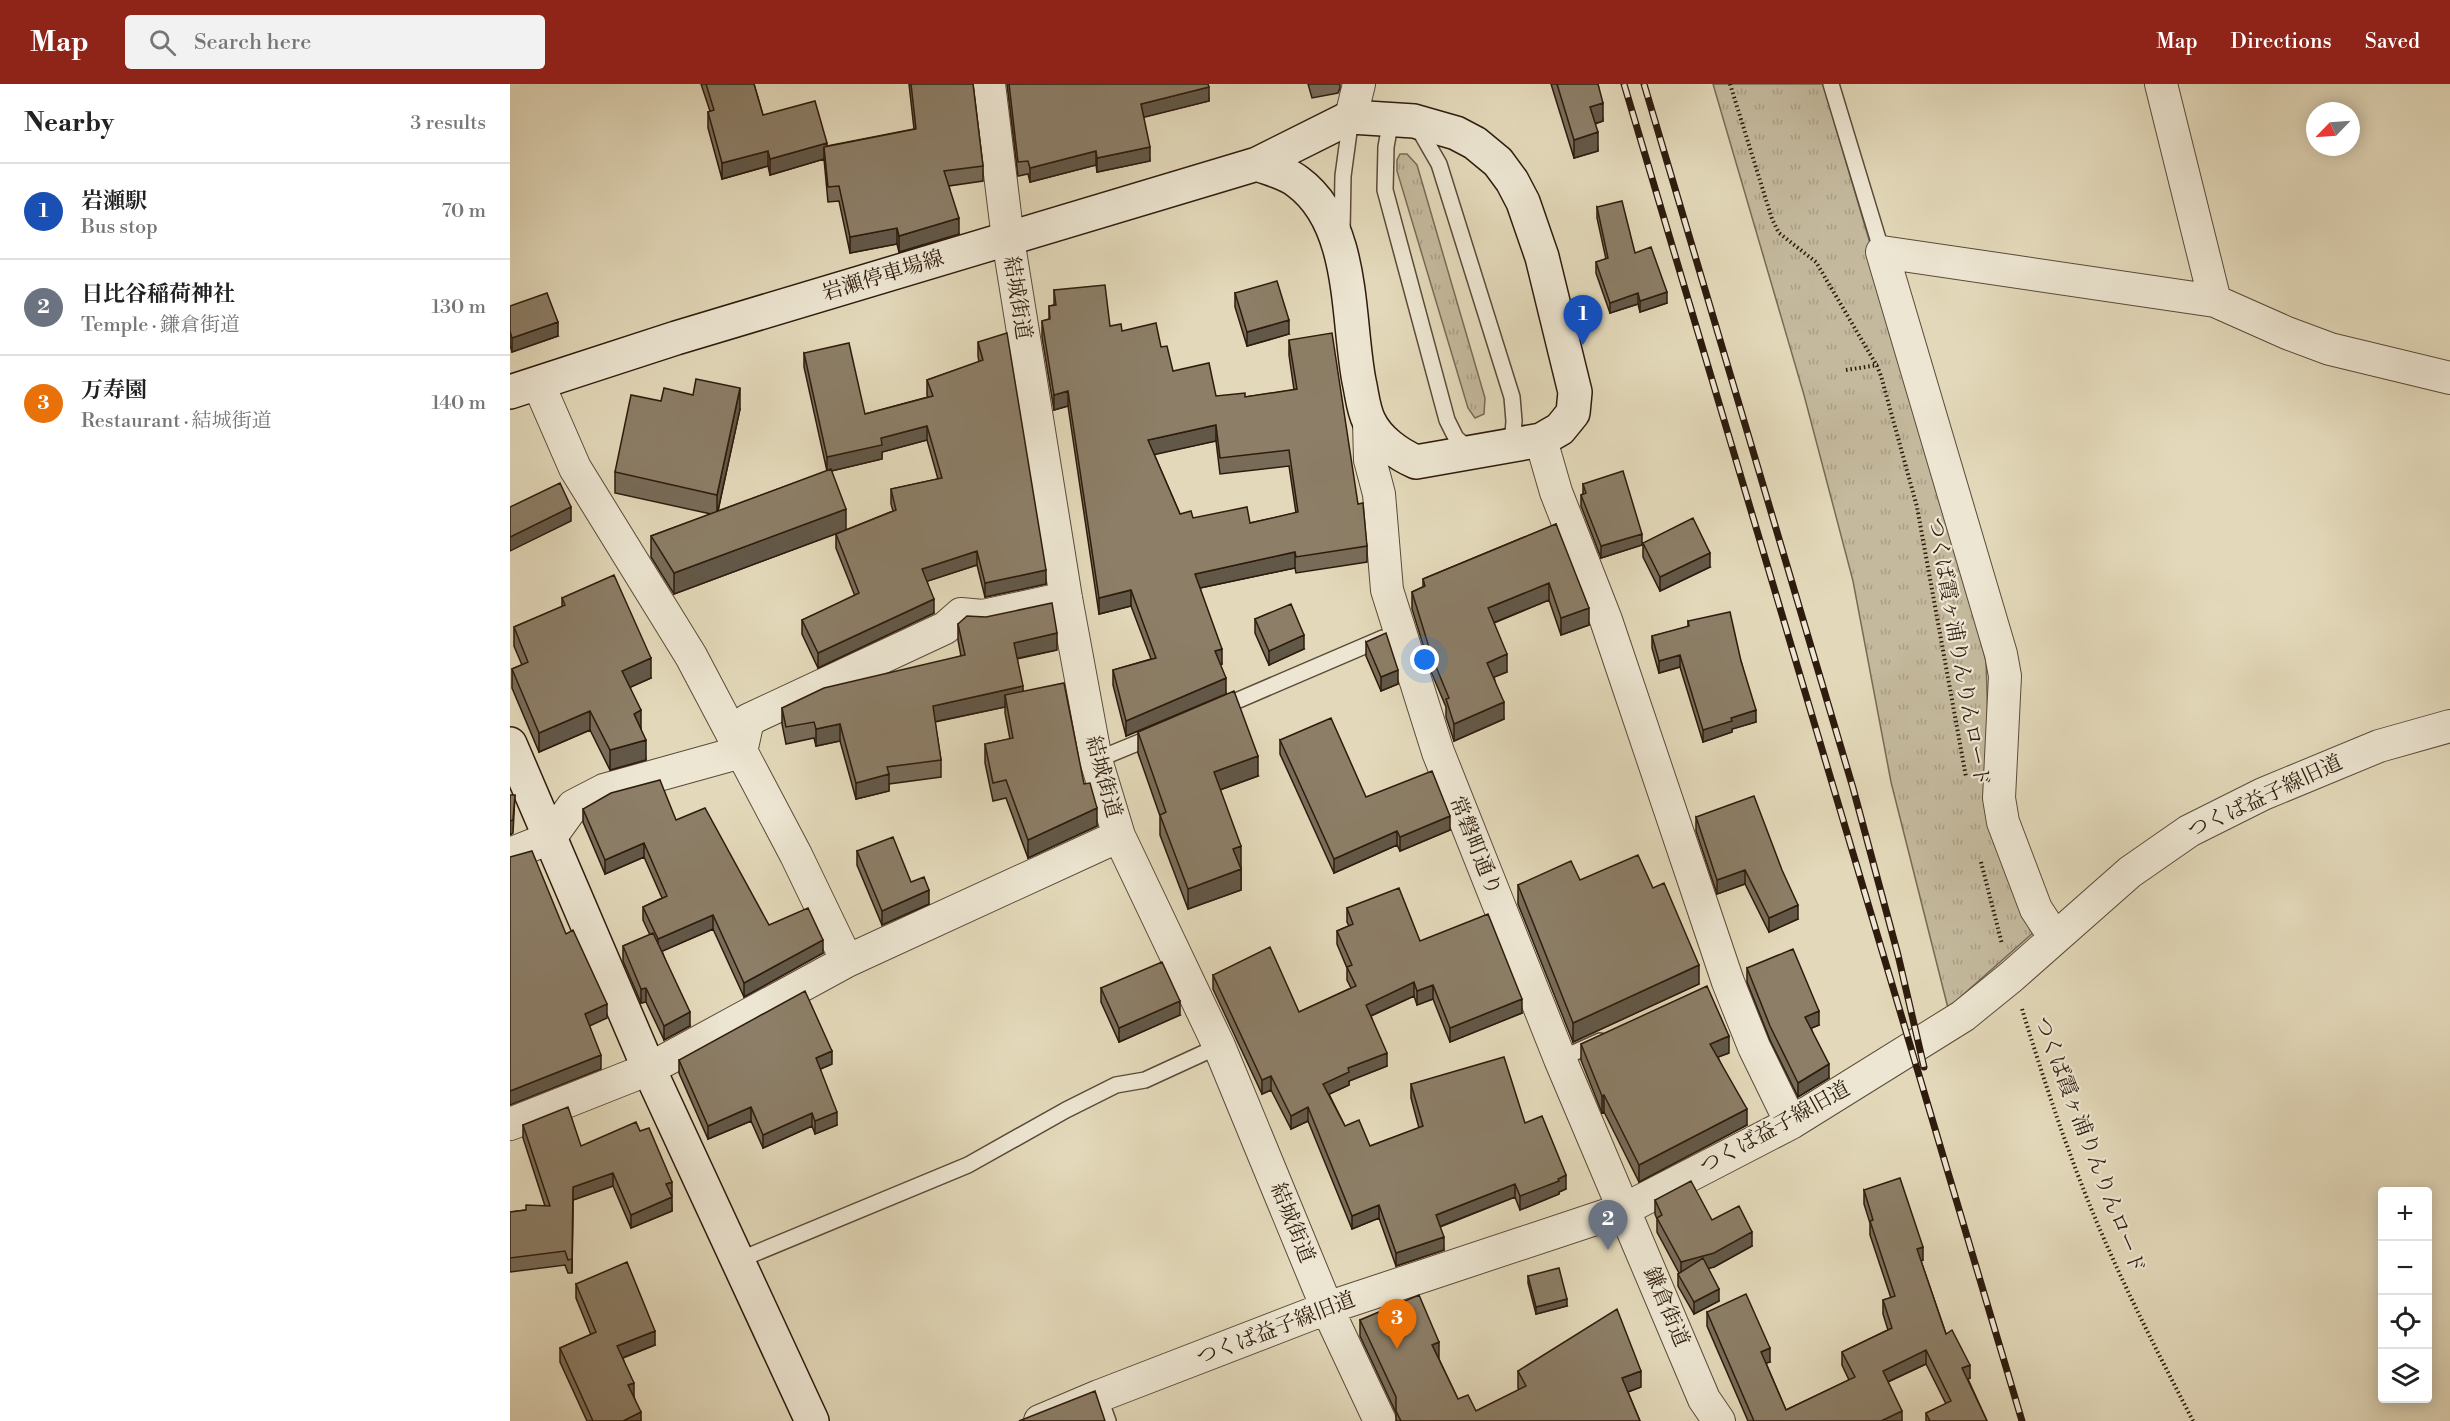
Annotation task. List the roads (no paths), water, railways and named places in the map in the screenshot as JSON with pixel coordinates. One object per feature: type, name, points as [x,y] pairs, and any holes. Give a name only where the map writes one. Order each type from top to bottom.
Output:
[{"type":"street","name":"結城街道","points":[[989,84],[1008,239],[1066,598],[1096,760],[1119,836],[1219,1046],[1327,1308],[1380,1421]]},
{"type":"street","points":[[1359,84],[1351,117],[1403,120],[1456,133],[1475,143],[1498,162],[1512,181],[1523,202],[1542,257],[1575,392],[1573,413],[1560,429],[1526,443],[1416,462],[1402,471],[1379,495]]},
{"type":"street","points":[[2161,84],[2215,301]]},
{"type":"street","name":"岩瀬停車場線","points":[[524,387],[676,338],[1257,164],[1351,117]]},
{"type":"street","points":[[1257,164],[1297,181],[1317,200],[1330,222],[1342,252],[1355,360],[1370,422],[1385,442],[1402,456],[1416,462]]},
{"type":"street","points":[[2055,938],[2036,909],[2003,822],[1999,798],[2005,676],[2001,654],[1882,252],[2215,301],[2330,349],[2450,378]]},
{"type":"street","points":[[524,387],[691,656],[796,855],[848,961]]},
{"type":"street","name":"常磐町通り","points":[[1370,422],[1370,460],[1379,495],[1387,590],[1399,631],[1438,752],[1560,1059]]},
{"type":"street","points":[[1526,443],[1560,502],[1606,620],[1723,984],[1791,1123]]},
{"type":"street","points":[[741,752],[748,720],[945,628],[961,614],[983,616],[1066,598]]},
{"type":"street","name":"つくば益子線旧道","points":[[1040,1421],[1103,1408],[1327,1308],[1625,1209],[1791,1123],[1963,1016],[2130,872],[2189,831],[2263,794],[2379,746],[2450,726]]},
{"type":"street","points":[[510,744],[649,1069],[812,1421]]},
{"type":"street","points":[[510,854],[550,838],[573,806],[604,790],[741,752]]},
{"type":"street","points":[[510,1124],[649,1069],[848,961],[1119,836]]},
{"type":"street","name":"鎌倉街道","points":[[1560,1059],[1704,1399],[1719,1421]]},
{"type":"lane","points":[[1832,84],[1882,252]]},
{"type":"lane","points":[[1342,252],[1342,176],[1351,117]]},
{"type":"lane","points":[[1471,451],[1456,438],[1448,420],[1385,190],[1386,147],[1403,120],[1439,164],[1512,397],[1514,421],[1526,443]]},
{"type":"lane","points":[[1207,714],[1399,631]]},
{"type":"lane","points":[[1096,760],[1175,727]]},
{"type":"lane","points":[[1560,1059],[1612,1035]]},
{"type":"lane","points":[[739,1260],[968,1165],[1116,1085],[1145,1080],[1219,1046]]},
{"type":"railway","points":[[1624,84],[2022,1421]]},
{"type":"railway","points":[[1644,84],[1853,788],[1898,955],[1924,1067]]},
{"type":"place","name":"岩瀬駅","points":[[1583,345]]},
{"type":"place","name":"日比谷稲荷神社","points":[[1608,1250]]},
{"type":"place","name":"万寿園","points":[[1397,1349]]}]
